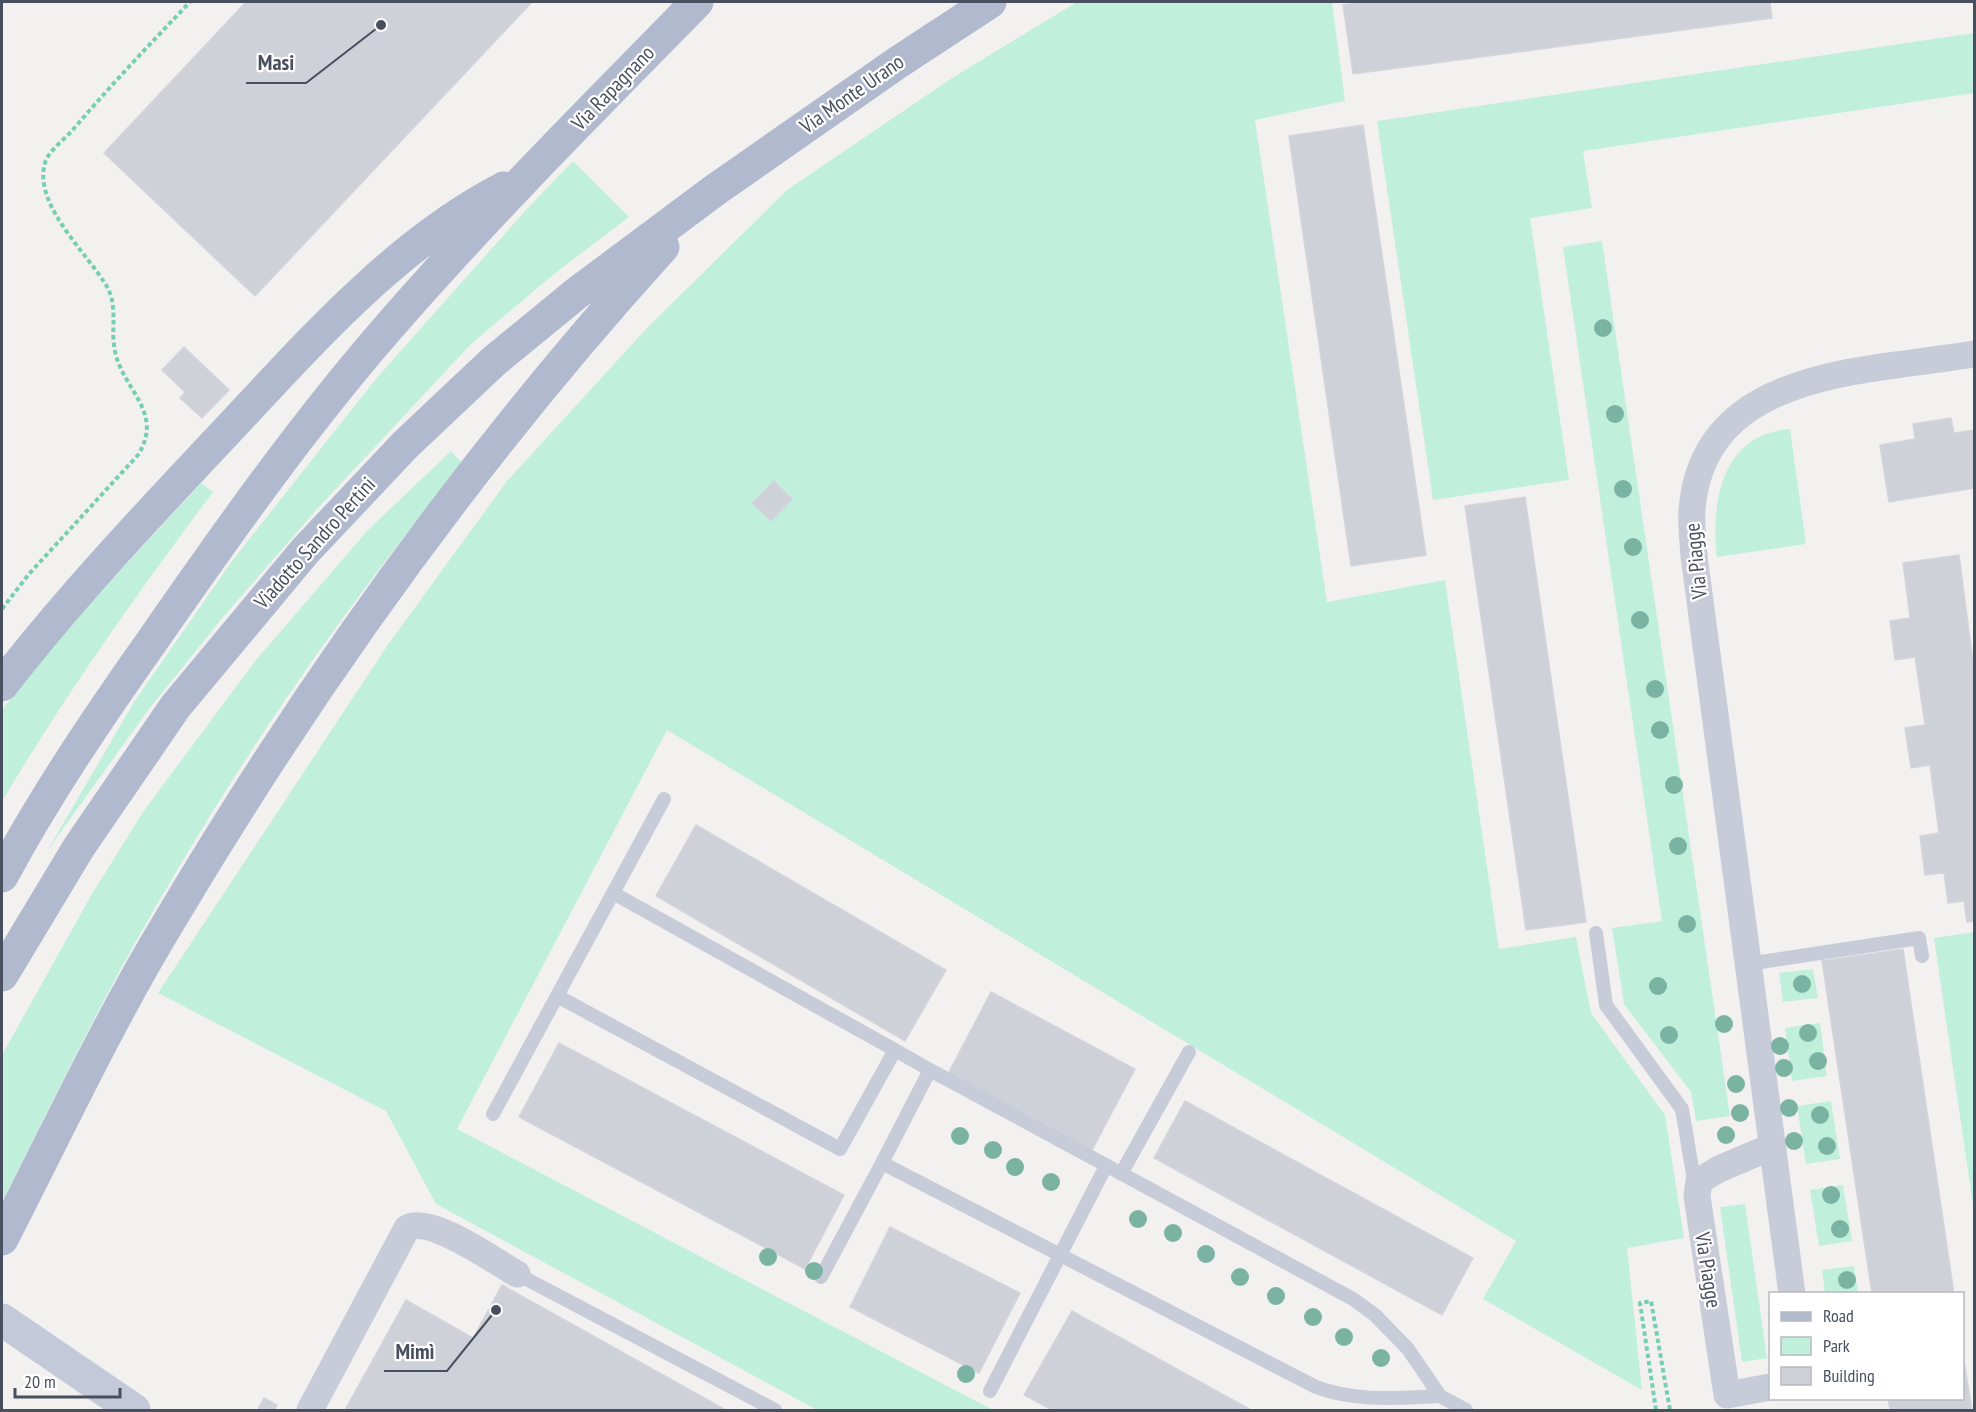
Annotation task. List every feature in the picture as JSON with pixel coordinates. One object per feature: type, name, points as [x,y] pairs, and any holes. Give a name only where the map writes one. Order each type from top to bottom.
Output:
[{"type":"main road","name":"Via Rapagnano","points":[[530,174],[697,2]]},
{"type":"main road","name":"Via Monte Urano","points":[[715,190],[897,63],[990,2]]},
{"type":"main road","points":[[2,685],[94,572],[273,382],[359,296],[419,242],[446,222],[530,174]]},
{"type":"main road","points":[[2,876],[98,720],[247,505],[387,329],[530,174]]},
{"type":"main road","points":[[2,1239],[169,921],[353,636],[460,491],[559,366],[715,190]]},
{"type":"main road","name":"Viadotto Sandro Pertini","points":[[2,975],[79,847],[151,740],[199,676],[313,543],[405,445],[494,361],[577,293],[715,190]]},
{"type":"street","name":"Via Piagge","points":[[1792,1292],[1692,538],[1692,511],[1699,475],[1714,442],[1728,424],[1743,411],[1772,395],[1814,380],[1974,354]]},
{"type":"street","points":[[1696,1196],[1699,1181],[1710,1173],[1771,1147]]},
{"type":"street","name":"Via Piagge","points":[[1696,1196],[1727,1395],[1769,1387]]},
{"type":"street","points":[[310,1410],[407,1227],[415,1224],[434,1227],[517,1274]]},
{"type":"street","points":[[2,1320],[134,1410]]},
{"type":"lane","points":[[493,1114],[664,800]]},
{"type":"lane","points":[[613,893],[930,1070],[1365,1307],[1408,1349],[1440,1396],[1466,1410]]},
{"type":"lane","points":[[1596,933],[1606,1005],[1682,1109],[1696,1196]]},
{"type":"lane","points":[[1748,964],[1919,938],[1922,956]]},
{"type":"lane","points":[[557,996],[840,1149],[895,1050]]},
{"type":"lane","points":[[1121,1174],[1189,1052]]},
{"type":"lane","points":[[821,1277],[930,1070]]},
{"type":"lane","points":[[882,1163],[1323,1389],[1373,1398],[1440,1396]]},
{"type":"lane","points":[[990,1391],[1106,1166]]},
{"type":"lane","points":[[517,1274],[775,1410]]},
{"type":"path","points":[[2,609],[29,574],[138,455],[146,440],[144,410],[115,353],[115,313],[107,286],[64,227],[42,184],[46,161],[104,92],[190,2]]},
{"type":"path","points":[[1656,1410],[1640,1303],[1651,1301],[1670,1410]]},
{"type":"green space","points":[[1077,2],[1332,2],[1345,101],[1255,120],[1327,602],[1445,580],[1499,949],[1576,937],[1591,1013],[1665,1115],[1684,1238],[1627,1248],[1642,1390],[1483,1299],[1516,1241],[667,730],[457,1129],[993,1410],[817,1410],[436,1204],[386,1111],[158,993],[387,646],[507,481],[646,329],[787,190],[952,78]]},
{"type":"green space","points":[[1974,33],[1974,93],[1583,151],[1592,208],[1530,218],[1569,480],[1433,500],[1377,121]]},
{"type":"green space","points":[[573,161],[629,217],[554,274],[471,344],[318,508],[223,617],[149,709],[47,851],[134,702],[232,561],[375,380],[526,210]]},
{"type":"green space","points":[[1602,241],[1730,1116],[1696,1121],[1691,1092],[1624,1004],[1612,928],[1662,921],[1563,247]]},
{"type":"green space","points":[[1790,429],[1806,544],[1717,557],[1716,514],[1719,493],[1726,473],[1736,456],[1749,443],[1767,433]]},
{"type":"green space","points":[[451,451],[463,464],[417,520],[330,636],[248,756],[171,880],[101,1007],[2,1201],[2,1055],[92,894],[143,812],[256,660],[368,530]]},
{"type":"green space","points":[[201,483],[213,492],[103,644],[2,801],[2,710],[60,636]]},
{"type":"green space","points":[[1974,932],[1974,1212],[1934,938]]},
{"type":"green space","points":[[1813,969],[1818,998],[1783,1002],[1779,973]]},
{"type":"green space","points":[[1820,1023],[1827,1076],[1792,1081],[1785,1028]]},
{"type":"green space","points":[[1831,1101],[1840,1159],[1806,1164],[1797,1106]]},
{"type":"green space","points":[[1843,1185],[1852,1241],[1819,1246],[1810,1190]]},
{"type":"green space","points":[[1745,1204],[1767,1358],[1742,1362],[1720,1207]]},
{"type":"green space","points":[[1854,1266],[1858,1292],[1825,1292],[1822,1270]]},
{"type":"building","points":[[246,2],[532,2],[255,296],[104,153]]},
{"type":"building","points":[[1367,2],[1770,2],[1772,18],[1353,74],[1343,5]]},
{"type":"building","points":[[1363,125],[1426,555],[1351,566],[1289,136]]},
{"type":"building","points":[[184,347],[229,390],[202,418],[180,398],[185,392],[162,370]]},
{"type":"building","points":[[1951,418],[1954,433],[1974,430],[1974,488],[1889,502],[1880,445],[1915,439],[1913,424]]},
{"type":"building","points":[[774,481],[792,499],[771,521],[752,503]]},
{"type":"building","points":[[1525,497],[1586,922],[1526,930],[1465,506]]},
{"type":"building","points":[[1959,555],[1974,670],[1974,921],[1967,922],[1964,901],[1948,903],[1944,873],[1925,875],[1920,836],[1939,833],[1930,765],[1911,768],[1905,728],[1925,725],[1915,657],[1895,660],[1890,621],[1910,618],[1903,563]]},
{"type":"building","points":[[696,825],[946,970],[905,1041],[656,896]]},
{"type":"building","points":[[1903,949],[1954,1292],[1872,1292],[1822,961]]},
{"type":"building","points":[[991,992],[1135,1069],[1091,1152],[948,1074]]},
{"type":"building","points":[[559,1043],[844,1195],[805,1269],[519,1117]]},
{"type":"building","points":[[1185,1101],[1473,1258],[1442,1315],[1154,1158]]},
{"type":"building","points":[[890,1227],[1020,1293],[979,1373],[850,1307]]},
{"type":"building","points":[[502,1285],[726,1410],[345,1410],[406,1300],[473,1338]]},
{"type":"building","points":[[1072,1311],[1251,1410],[1052,1410],[1024,1395]]},
{"type":"building","points":[[1964,1361],[1972,1410],[1890,1410],[1888,1400],[1964,1400]]},
{"type":"building","points":[[264,1398],[277,1405],[274,1410],[258,1409]]},
{"type":"place","name":"Masi","points":[[381,25]]},
{"type":"place","name":"Mimì","points":[[496,1310]]}]
